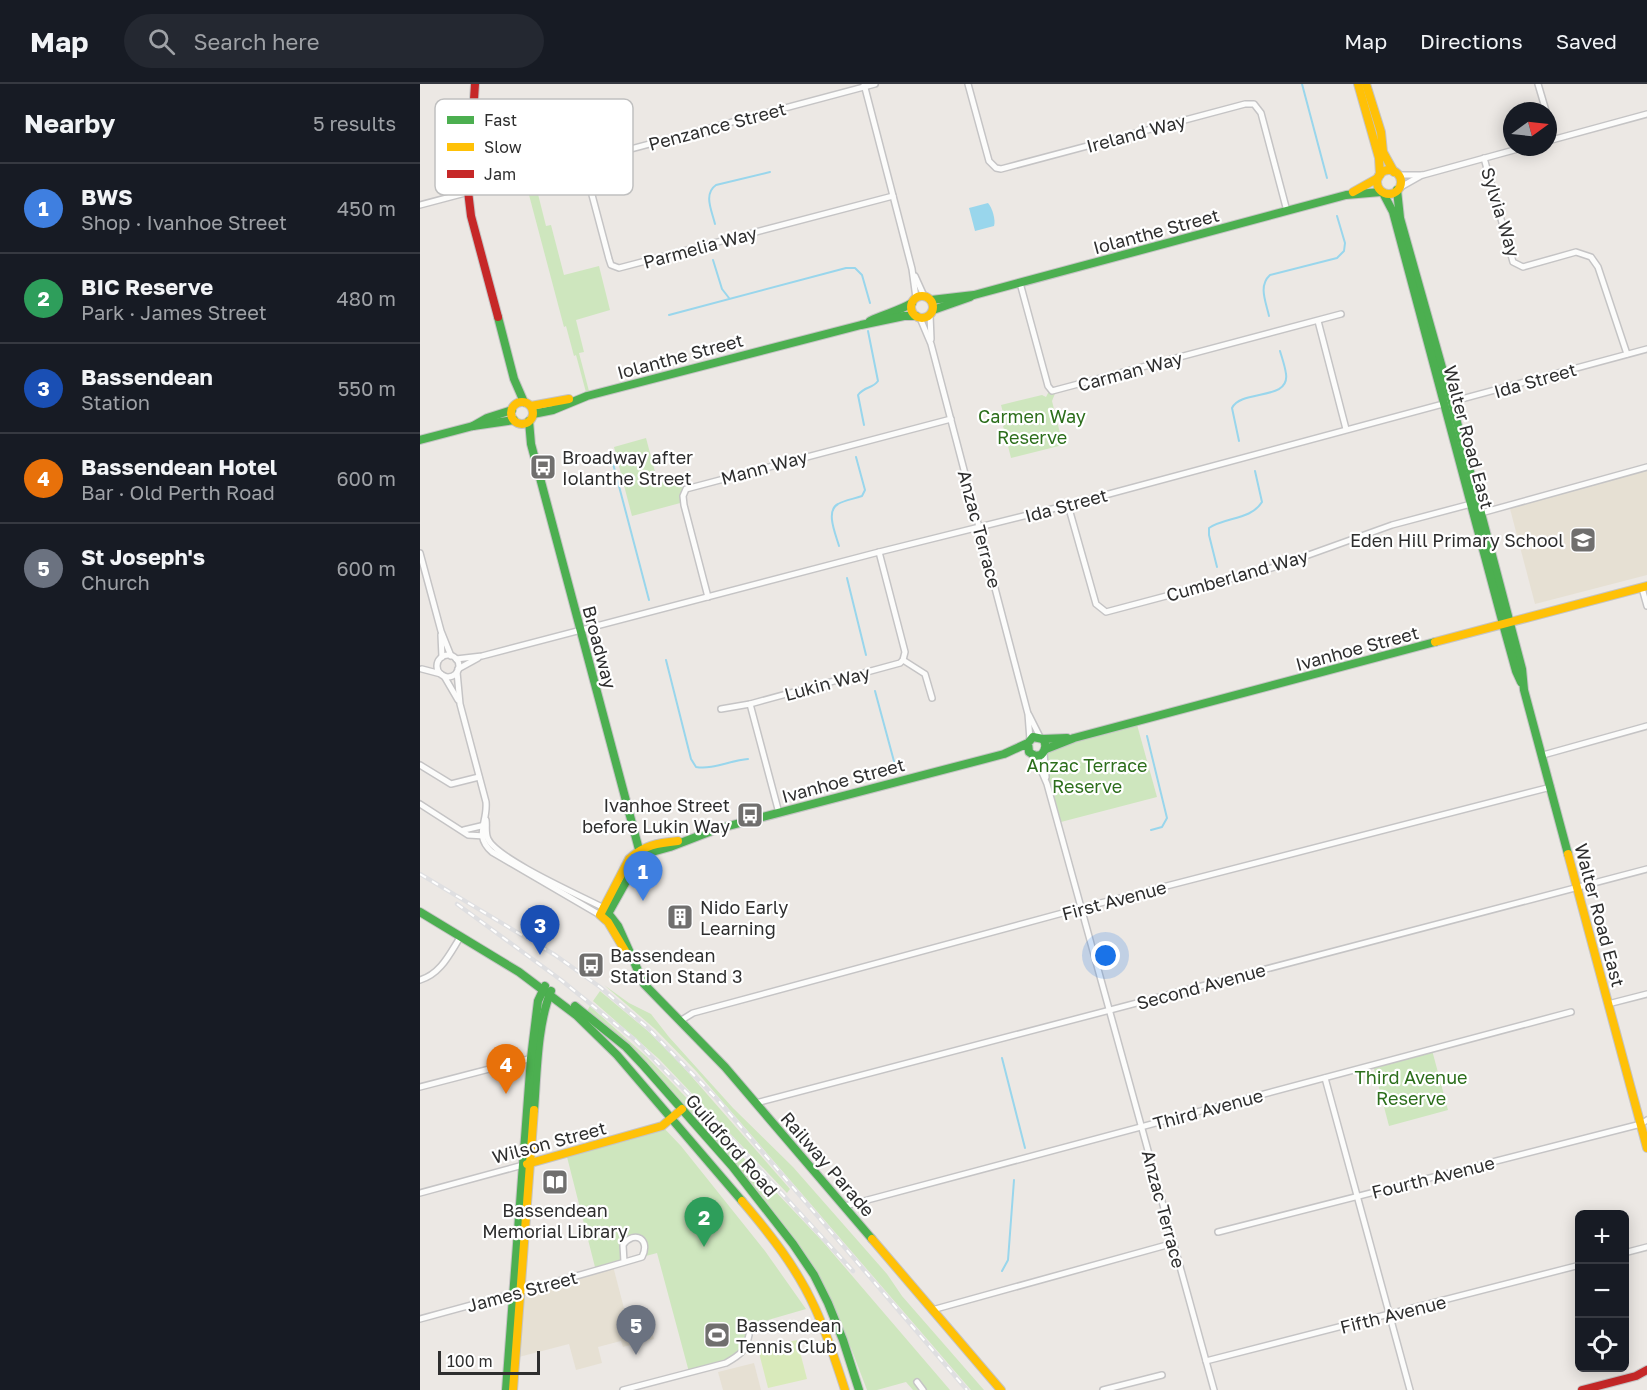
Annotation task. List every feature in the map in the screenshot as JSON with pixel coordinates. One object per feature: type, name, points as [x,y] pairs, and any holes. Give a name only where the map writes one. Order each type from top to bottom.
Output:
[{"type":"main road","name":"Broadway","points":[[475,99],[476,84]]},
{"type":"main road","points":[[1358,84],[1379,158],[1377,185],[1382,192],[1392,193],[1398,189],[1400,181],[1385,156],[1380,127],[1365,84]]},
{"type":"main road","points":[[1379,176],[1386,170],[1396,174]]},
{"type":"main road","name":"Iolanthe Street","points":[[420,440],[525,415],[577,399],[861,325],[904,316],[918,317],[974,295],[1346,195],[1367,185],[1379,176]]},
{"type":"main road","name":"Walter Road East","points":[[1398,189],[1400,218],[1448,404],[1506,623],[1522,669],[1524,690],[1608,1004],[1644,1122],[1647,1148]]},
{"type":"main road","name":"Iolanthe Street","points":[[1346,195],[1382,192]]},
{"type":"main road","name":"Walter Road East","points":[[1382,192],[1393,212],[1448,404]]},
{"type":"main road","name":"Broadway","points":[[468,195],[471,216],[640,854]]},
{"type":"main road","name":"Iolanthe Street","points":[[861,325],[886,313],[903,309],[914,301],[974,295]]},
{"type":"main road","points":[[928,298],[932,313]]},
{"type":"main road","points":[[914,301],[912,312],[918,317]]},
{"type":"main road","name":"Broadway","points":[[514,379],[514,408],[525,415]]},
{"type":"main road","name":"Iolanthe Street","points":[[473,426],[484,418],[514,408],[525,415]]},
{"type":"main road","name":"Ivanhoe Street","points":[[1045,751],[1074,738],[1645,587]]},
{"type":"main road","points":[[1036,736],[1042,738],[1046,744],[1045,751],[1033,755],[1028,750],[1029,741],[1036,736]]},
{"type":"main road","name":"Ivanhoe Street","points":[[1042,738],[1074,738]]},
{"type":"main road","name":"Ivanhoe Street","points":[[640,854],[717,829],[1004,754],[1029,741]]},
{"type":"main road","name":"Ivanhoe Street","points":[[1004,754],[1033,755]]},
{"type":"main road","points":[[604,914],[629,859],[640,854]]},
{"type":"main road","name":"Guildford Road","points":[[420,912],[519,972],[524,971],[626,1047],[761,1200],[802,1257],[838,1324],[859,1390]]},
{"type":"main road","name":"Railway Parade","points":[[604,914],[620,929],[638,975],[644,984],[725,1067],[1001,1390]]},
{"type":"main road","points":[[506,1390],[535,1058],[548,989]]},
{"type":"main road","name":"Guildford Road","points":[[548,989],[596,1033],[767,1230],[794,1270],[814,1306],[845,1390]]},
{"type":"main road","name":"Wilson Street","points":[[526,1164],[662,1126],[682,1109]]},
{"type":"main road","points":[[513,1390],[516,1294]]},
{"type":"main road","points":[[1636,1376],[1647,1370]]},
{"type":"main road","points":[[1582,1390],[1647,1375]]},
{"type":"street","name":"Penzance Street","points":[[633,147],[864,85],[875,84]]},
{"type":"street","name":"Ireland Way","points":[[968,84],[989,161],[996,168],[1001,169],[1245,104],[1254,104],[1261,113],[1287,211]]},
{"type":"street","points":[[1538,84],[1543,102]]},
{"type":"street","points":[[864,85],[912,269],[914,301]]},
{"type":"street","points":[[1557,138],[1647,114]]},
{"type":"street","points":[[1398,189],[1423,175],[1503,153]]},
{"type":"street","name":"Sylvia Way","points":[[1484,158],[1513,262],[1523,267],[1576,252],[1591,257],[1598,267],[1627,354]]},
{"type":"street","points":[[1396,174],[1423,175]]},
{"type":"street","name":"Penzance Street","points":[[420,205],[454,195]]},
{"type":"street","name":"Parmelia Way","points":[[592,195],[609,260],[611,265],[619,268],[893,196]]},
{"type":"street","points":[[912,269],[928,298]]},
{"type":"street","name":"Carman Way","points":[[1020,283],[1048,386],[1052,391],[1341,314]]},
{"type":"street","name":"Anzac Terrace","points":[[931,344],[932,313]]},
{"type":"street","name":"Anzac Terrace","points":[[918,317],[931,344],[980,528],[1028,714],[1029,741]]},
{"type":"street","points":[[1318,321],[1346,429]]},
{"type":"street","name":"Ida Street","points":[[453,657],[482,656],[879,552],[980,528],[1647,349]]},
{"type":"street","name":"Mann Way","points":[[708,597],[684,505],[683,496],[686,489],[951,419]]},
{"type":"street","points":[[1478,514],[1647,467]]},
{"type":"street","name":"Cumberland Way","points":[[1068,505],[1096,604],[1106,612],[1275,567],[1392,525],[1475,503]]},
{"type":"street","points":[[879,552],[905,652],[903,660],[925,674],[932,698]]},
{"type":"street","points":[[420,553],[441,631],[457,670],[460,704],[486,802],[484,836]]},
{"type":"street","points":[[1645,587],[1647,606]]},
{"type":"street","points":[[441,631],[442,657],[438,669],[460,704]]},
{"type":"street","name":"Ida Street","points":[[457,670],[482,656]]},
{"type":"street","points":[[442,657],[453,657]]},
{"type":"street","name":"Lukin Way","points":[[721,709],[750,704],[897,664],[903,660]]},
{"type":"street","points":[[421,670],[438,664]]},
{"type":"street","points":[[421,670],[451,676],[457,670]]},
{"type":"street","points":[[750,704],[779,813]]},
{"type":"street","name":"Anzac Terrace","points":[[1028,714],[1042,738]]},
{"type":"street","points":[[1543,755],[1647,726]]},
{"type":"street","name":"Anzac Terrace","points":[[1045,751],[1047,784]]},
{"type":"street","name":"Anzac Terrace","points":[[1033,755],[1047,784],[1214,1390]]},
{"type":"street","points":[[420,765],[451,784],[479,777]]},
{"type":"street","name":"First Avenue","points":[[680,1021],[693,1013],[1081,908],[1551,787]]},
{"type":"street","points":[[420,804],[464,830],[468,835],[484,836],[498,850],[521,865],[604,914]]},
{"type":"street","points":[[464,830],[485,825]]},
{"type":"street","name":"Second Avenue","points":[[756,1103],[1647,869]]},
{"type":"street","points":[[420,980],[441,967],[461,936]]},
{"type":"street","points":[[1608,1004],[1647,994]]},
{"type":"street","name":"Third Avenue","points":[[845,1206],[1571,1012]]},
{"type":"street","points":[[420,1087],[535,1058]]},
{"type":"street","points":[[1325,1078],[1410,1390]]},
{"type":"street","name":"Fourth Avenue","points":[[1218,1232],[1644,1122]]},
{"type":"street","name":"Wilson Street","points":[[420,1193],[526,1164]]},
{"type":"street","name":"James Street","points":[[420,1319],[642,1257],[646,1250],[641,1239],[636,1237],[628,1239],[623,1245],[624,1262]]},
{"type":"street","points":[[932,1310],[1173,1243]]},
{"type":"street","points":[[1629,1252],[1647,1247]]},
{"type":"street","name":"Fifth Avenue","points":[[1206,1361],[1390,1316],[1575,1266]]},
{"type":"street","points":[[623,1390],[726,1362],[746,1349],[749,1335]]},
{"type":"street","points":[[1104,1390],[1162,1375]]},
{"type":"street","points":[[917,1382],[923,1390]]},
{"type":"shaded area","name":"Eden Hill Primary School","points":[[1647,467],[1647,575],[1535,604],[1509,505]]},
{"type":"shaded area","points":[[613,1266],[626,1316],[647,1311],[654,1339],[623,1347],[621,1341],[598,1347],[602,1363],[576,1370],[569,1344],[515,1358],[520,1293]]},
{"type":"shaded area","points":[[754,1363],[761,1390],[723,1390],[718,1372]]},
{"type":"green space","points":[[529,195],[538,195],[546,226],[551,225],[564,275],[599,266],[610,310],[576,320],[584,352],[579,353],[590,395],[587,396],[576,355],[574,356],[566,326],[564,327]]},
{"type":"green space","name":"Carmen Way Reserve","points":[[1050,389],[1056,391],[1052,401],[1063,445],[1011,458],[1003,426],[1006,424],[1001,405],[1042,395],[1046,397]]},
{"type":"green space","points":[[646,438],[658,483],[672,479],[674,484],[686,489],[684,502],[632,516],[614,447]]},
{"type":"green space","name":"Anzac Terrace Reserve","points":[[1136,721],[1157,797],[1057,823],[1047,784],[1046,749]]},
{"type":"green space","points":[[604,985],[629,1003],[651,1014],[733,1108],[793,1167],[984,1390],[971,1390],[697,1072],[655,1029]]},
{"type":"green space","points":[[600,991],[649,1032],[679,1062],[790,1189],[787,1193],[659,1059],[593,1001]]},
{"type":"green space","points":[[590,1006],[647,1057],[824,1243],[950,1390],[913,1390],[906,1382],[877,1390],[867,1390],[851,1348],[781,1221],[587,1011]]},
{"type":"green space","name":"Third Avenue Reserve","points":[[1432,1050],[1448,1110],[1389,1126],[1373,1065]]},
{"type":"green space","points":[[662,1126],[681,1146],[765,1251],[806,1309],[747,1326],[748,1344],[726,1363],[689,1372],[657,1253],[642,1257],[645,1244],[636,1237],[623,1245],[624,1262],[596,1271],[566,1153]]},
{"type":"green space","points":[[797,1340],[807,1379],[768,1388],[758,1349]]},
{"type":"water","points":[[988,203],[993,214],[994,226],[975,231],[969,208]]},
{"type":"waterway","points":[[1302,84],[1327,178]]},
{"type":"waterway","points":[[715,224],[709,198],[716,185],[770,172]]},
{"type":"waterway","points":[[1269,316],[1264,284],[1270,275],[1337,258],[1344,251],[1345,243],[1337,216]]},
{"type":"waterway","points":[[713,260],[722,289],[729,298]]},
{"type":"waterway","points":[[669,315],[846,268],[855,268],[862,275],[870,303]]},
{"type":"waterway","points":[[864,425],[858,395],[878,381],[868,331]]},
{"type":"waterway","points":[[1239,441],[1232,408],[1245,398],[1281,388],[1286,374],[1280,351]]},
{"type":"waterway","points":[[610,452],[649,600]]},
{"type":"waterway","points":[[839,546],[832,524],[834,507],[862,496],[865,490],[856,457]]},
{"type":"waterway","points":[[1217,567],[1209,528],[1245,515],[1262,502],[1255,471]]},
{"type":"waterway","points":[[847,578],[866,655]]},
{"type":"waterway","points":[[666,660],[691,759],[696,767],[709,767],[748,759]]},
{"type":"waterway","points":[[875,691],[895,765]]},
{"type":"waterway","points":[[1147,736],[1167,818],[1162,827],[1151,830]]},
{"type":"waterway","points":[[1002,1058],[1025,1148]]},
{"type":"waterway","points":[[1002,1271],[1008,1260],[1014,1180]]},
{"type":"railway","points":[[420,874],[555,955],[600,987],[647,1027],[717,1099],[967,1390]]},
{"type":"railway","points":[[457,904],[561,980],[635,1040],[720,1126],[853,1271]]},
{"type":"traffic: fast","points":[[1397,190],[1400,218],[1452,403],[1568,854]]},
{"type":"traffic: fast","points":[[931,300],[974,295],[1346,195],[1381,192]]},
{"type":"traffic: fast","points":[[1383,193],[1393,212],[1503,624],[1521,682]]},
{"type":"traffic: fast","points":[[933,310],[970,297]]},
{"type":"traffic: fast","points":[[870,321],[912,303]]},
{"type":"traffic: fast","points":[[533,414],[553,410],[587,396],[861,325],[904,316],[916,316]]},
{"type":"traffic: fast","points":[[498,317],[514,379],[524,402]]},
{"type":"traffic: fast","points":[[473,426],[487,418],[512,410]]},
{"type":"traffic: fast","points":[[420,440],[473,426],[514,420]]},
{"type":"traffic: fast","points":[[529,421],[531,444],[641,857]]},
{"type":"traffic: fast","points":[[1046,749],[1074,738],[1435,642]]},
{"type":"traffic: fast","points":[[605,919],[637,862],[645,854],[717,829],[1004,754],[1028,743],[1033,737],[1043,739],[1045,749],[1041,755],[1035,756],[1029,752],[1028,743]]},
{"type":"traffic: fast","points":[[1043,739],[1067,738]]},
{"type":"traffic: fast","points":[[604,908],[618,926],[644,984],[725,1067],[872,1239]]},
{"type":"traffic: fast","points":[[420,912],[519,972],[576,1015],[617,1055],[742,1201]]},
{"type":"traffic: fast","points":[[506,1390],[531,1058],[538,1001],[545,986]]},
{"type":"traffic: fast","points":[[534,1110],[540,1034],[551,991]]},
{"type":"traffic: fast","points":[[575,1006],[626,1047],[643,1065],[732,1166],[793,1244],[814,1275],[828,1303],[859,1390]]},
{"type":"traffic: slow","points":[[1358,84],[1379,158],[1380,175]]},
{"type":"traffic: slow","points":[[1366,84],[1381,132],[1383,152],[1394,172]]},
{"type":"traffic: slow","points":[[1389,170],[1397,174],[1401,182],[1397,190],[1389,194],[1381,190],[1377,182],[1381,174],[1389,170]]},
{"type":"traffic: slow","points":[[1353,192],[1378,178]]},
{"type":"traffic: slow","points":[[922,296],[930,299],[933,307],[930,315],[922,318],[914,315],[911,307],[914,299],[922,296]]},
{"type":"traffic: slow","points":[[531,406],[569,399]]},
{"type":"traffic: slow","points":[[522,402],[530,405],[533,413],[530,421],[522,424],[514,421],[511,413],[514,405],[522,402]]},
{"type":"traffic: slow","points":[[1435,642],[1647,586]]},
{"type":"traffic: slow","points":[[627,954],[608,922],[600,915],[629,859],[652,846],[678,841]]},
{"type":"traffic: slow","points":[[1568,854],[1647,1148]]},
{"type":"traffic: slow","points":[[527,1164],[662,1126],[682,1109]]},
{"type":"traffic: slow","points":[[513,1390],[534,1110]]},
{"type":"traffic: slow","points":[[742,1201],[782,1252],[808,1293],[845,1390]]},
{"type":"traffic: slow","points":[[872,1239],[1001,1390]]},
{"type":"traffic: jam","points":[[474,99],[475,84]]},
{"type":"traffic: jam","points":[[468,195],[471,216],[498,317]]},
{"type":"traffic: jam","points":[[1582,1390],[1636,1376],[1647,1370]]},
{"type":"place","name":"Broadway after Iolanthe Street","points":[[543,467]]},
{"type":"place","name":"Eden Hill Primary School","points":[[1583,540]]},
{"type":"place","name":"Ivanhoe Street before Lukin Way","points":[[750,815]]},
{"type":"place","name":"BWS","points":[[643,901]]},
{"type":"place","name":"Nido Early Learning","points":[[680,917]]},
{"type":"place","name":"Bassendean","points":[[540,955]]},
{"type":"place","name":"Bassendean Station Stand 3","points":[[591,965]]},
{"type":"place","name":"Bassendean Hotel","points":[[506,1094]]},
{"type":"place","name":"Bassendean Memorial Library","points":[[555,1182]]},
{"type":"place","name":"BIC Reserve","points":[[704,1247]]},
{"type":"place","name":"Bassendean Tennis Club","points":[[717,1335]]},
{"type":"place","name":"St Joseph's","points":[[636,1355]]}]
